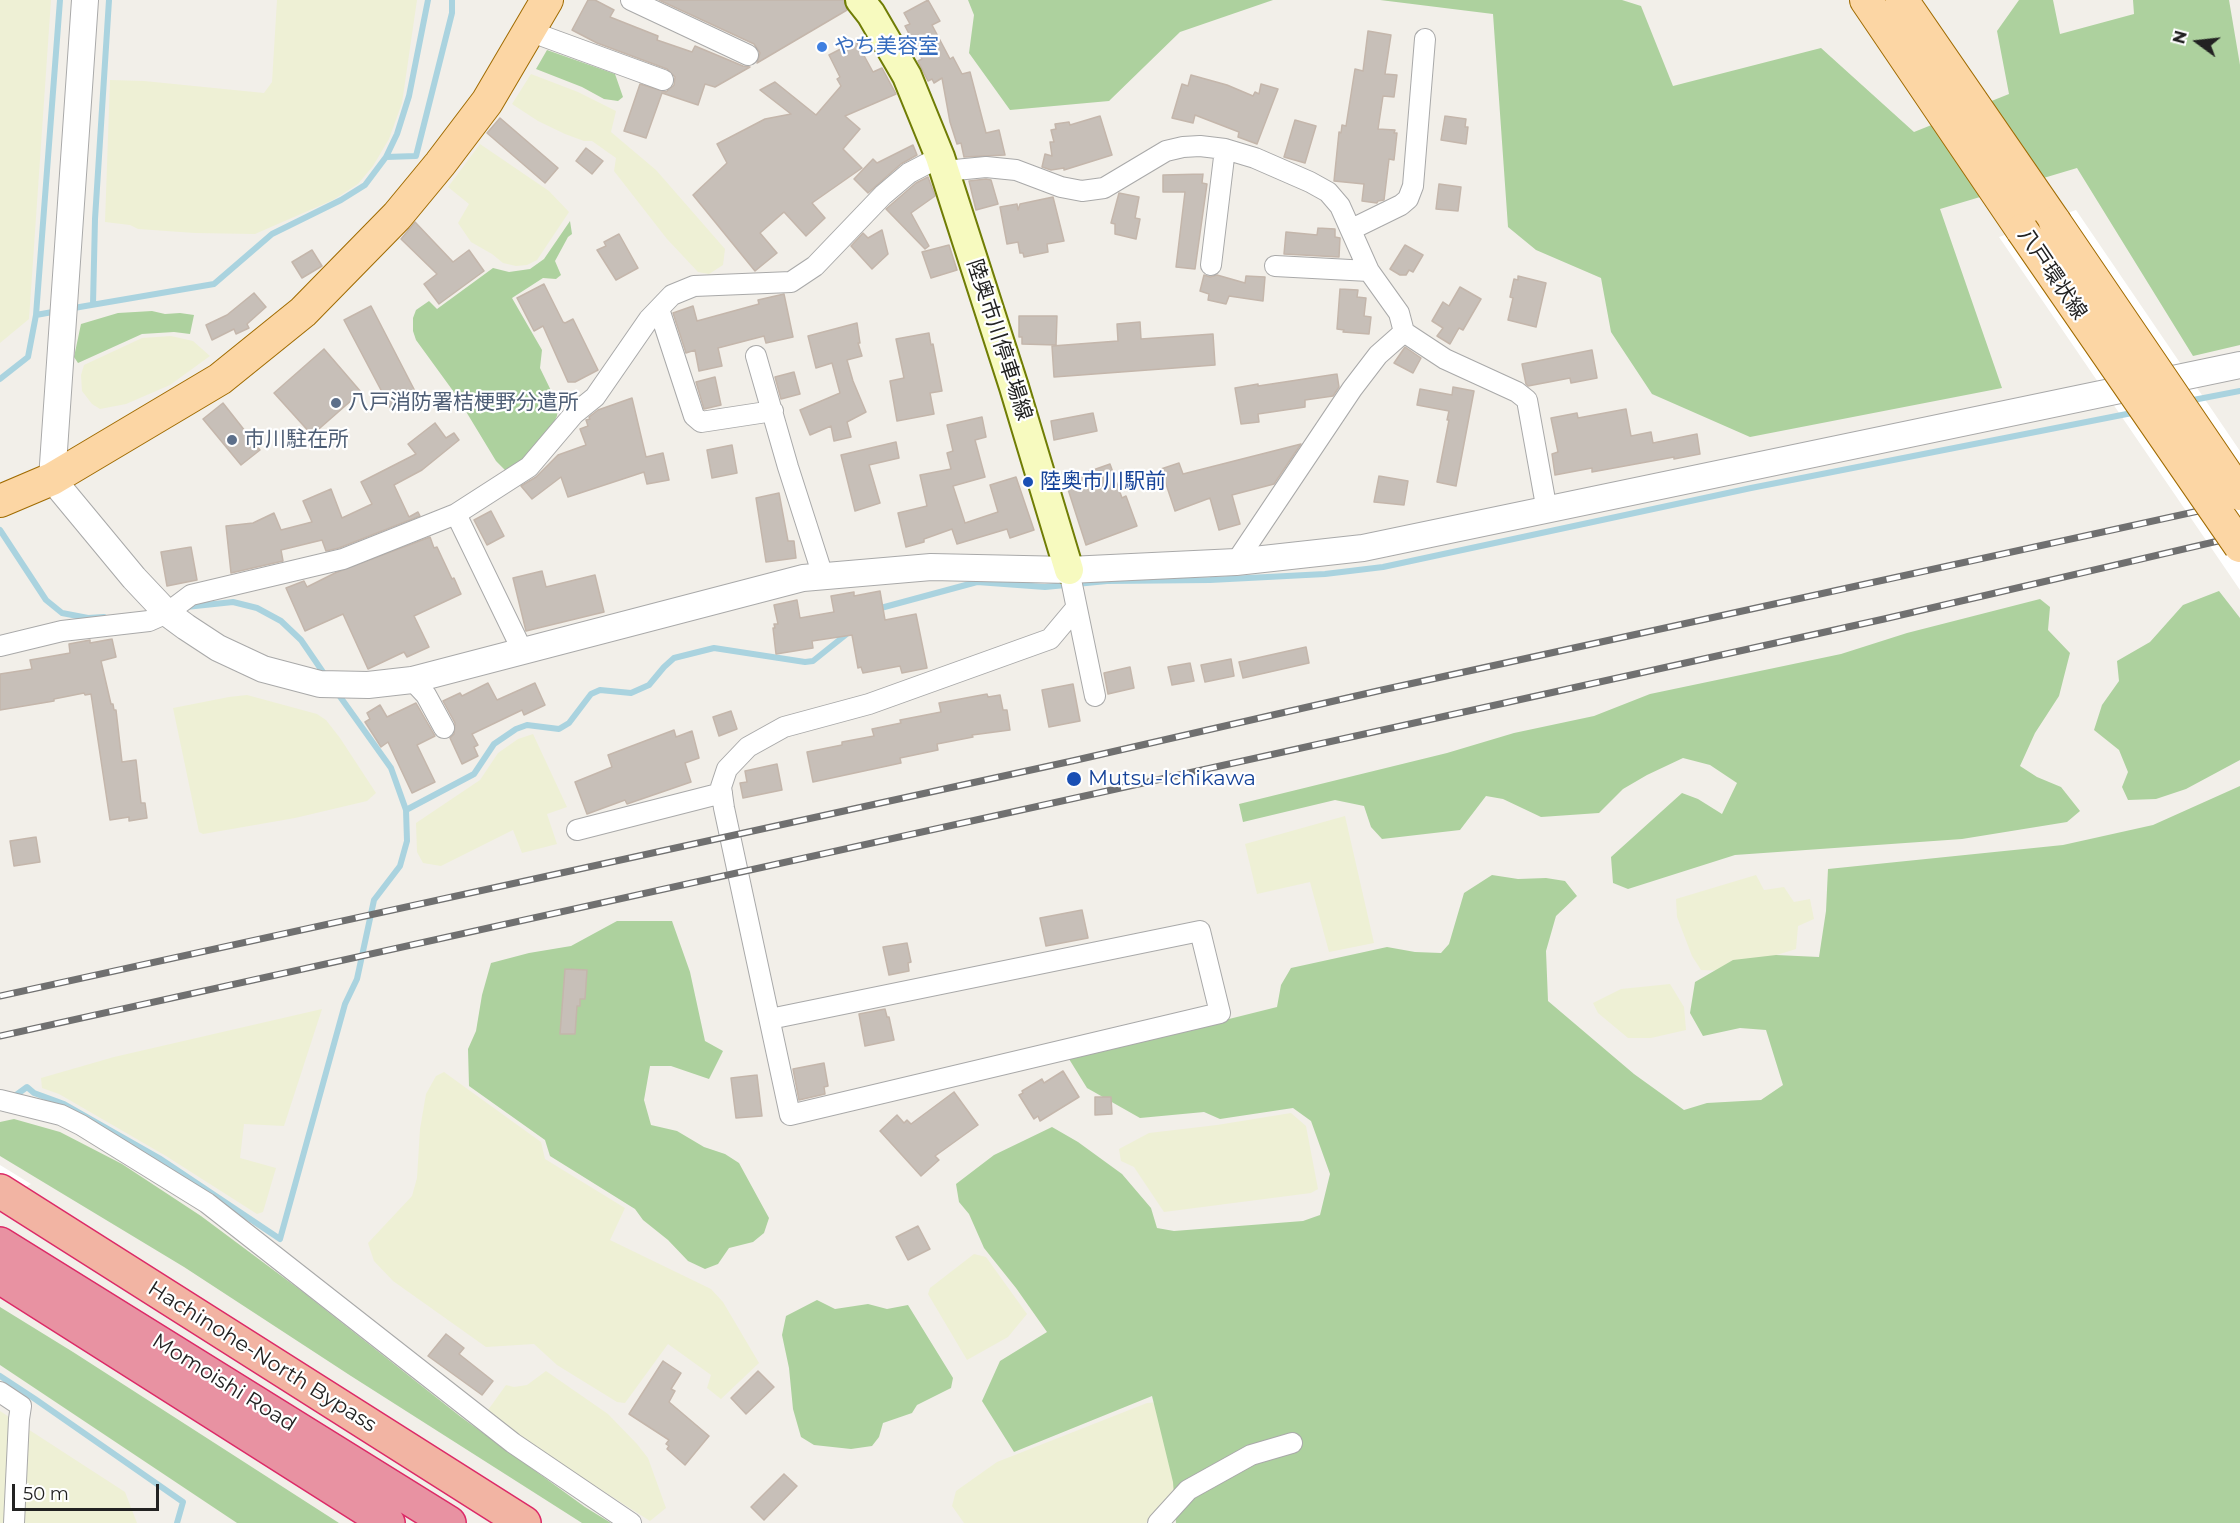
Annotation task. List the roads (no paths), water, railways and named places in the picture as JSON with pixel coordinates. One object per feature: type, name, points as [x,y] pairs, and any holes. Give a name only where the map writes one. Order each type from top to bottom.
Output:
[{"type":"highway","name":"Hachinohe-North Bypass","points":[[3,1193],[524,1523]]},
{"type":"highway","name":"Momoishi Road","points":[[0,1244],[449,1523]]},
{"type":"highway","name":"Momoishi Road","points":[[0,1277],[388,1523]]},
{"type":"main road","points":[[0,501],[52,479],[220,379],[303,312],[397,216],[441,164],[487,102],[547,0]]},
{"type":"main road","name":"陸奥市川停車場線","points":[[860,0],[871,14],[907,76],[943,164],[1069,570]]},
{"type":"main road","points":[[1857,0],[1931,95]]},
{"type":"main road","name":"八戸環状線","points":[[1866,0],[2240,546]]},
{"type":"main road","name":"八戸環状線","points":[[1902,0],[2240,494]]},
{"type":"main road","points":[[1914,0],[1980,114]]},
{"type":"street","points":[[84,0],[52,479],[134,578],[167,612],[218,648],[263,669],[320,684],[368,685],[412,680],[803,578],[931,567],[1069,570],[1236,562],[1363,548],[2240,365]]},
{"type":"street","points":[[631,0],[748,55]]},
{"type":"street","points":[[529,31],[663,80]]},
{"type":"street","points":[[1352,229],[1401,205],[1408,199],[1413,186],[1425,39]]},
{"type":"street","points":[[0,646],[62,631],[149,621],[192,595],[343,558],[456,514],[529,467],[574,414],[595,397],[649,320],[672,295],[694,286],[791,282],[815,266],[883,195],[909,173],[943,164],[1016,170],[1061,187],[1082,191],[1104,188],[1166,152],[1183,147],[1226,149],[1255,158],[1328,192],[1340,206],[1352,229],[1368,271],[1399,313],[1404,332],[1445,359],[1517,392],[1527,400],[1547,511]]},
{"type":"street","points":[[1211,265],[1226,149]]},
{"type":"street","points":[[1275,266],[1368,271]]},
{"type":"street","points":[[659,309],[694,416],[701,422],[773,411]]},
{"type":"street","points":[[1236,562],[1352,389],[1378,355],[1404,332]]},
{"type":"street","points":[[756,356],[823,576]]},
{"type":"street","points":[[456,514],[523,652]]},
{"type":"street","name":"陸奥市川停車場線","points":[[1069,570],[1095,696]]},
{"type":"street","points":[[770,1019],[1200,931],[1220,1014],[790,1115],[722,794],[721,786],[727,769],[748,747],[784,727],[869,704],[1050,639],[1076,608]]},
{"type":"street","points":[[412,680],[426,694],[444,728]]},
{"type":"street","points":[[577,830],[722,794]]},
{"type":"street","points":[[0,1100],[61,1115],[207,1203],[513,1443],[631,1523]]},
{"type":"street","points":[[0,1392],[21,1406],[14,1523]]},
{"type":"street","points":[[1158,1523],[1188,1490],[1251,1455],[1292,1443]]},
{"type":"waterway","points":[[36,315],[60,0]]},
{"type":"waterway","points":[[93,304],[95,219],[109,0]]},
{"type":"waterway","points":[[386,157],[397,134],[409,96],[428,0]]},
{"type":"waterway","points":[[68,309],[214,284],[272,234],[341,200],[365,185],[386,157],[416,156],[452,13],[452,0]]},
{"type":"waterway","points":[[0,379],[28,357],[36,315],[58,311]]},
{"type":"waterway","points":[[2188,401],[2240,391]]},
{"type":"waterway","points":[[877,609],[977,582],[1045,587],[1107,581],[1210,580],[1325,574],[1383,567],[1751,488],[2137,412]]},
{"type":"waterway","points":[[0,530],[46,600],[62,613],[88,618],[104,617]]},
{"type":"waterway","points":[[186,607],[233,602],[257,608],[281,621],[301,640],[327,678]]},
{"type":"waterway","points":[[406,810],[474,774],[494,744],[516,729],[527,725],[559,729],[569,723],[591,694],[600,690],[631,693],[649,685],[674,658],[714,648],[805,662],[813,661],[848,633]]},
{"type":"waterway","points":[[12,1098],[27,1087],[34,1093],[64,1104],[159,1158],[280,1239],[345,1004],[357,979],[374,900],[400,866],[407,841],[406,810],[391,768],[336,691]]},
{"type":"waterway","points":[[0,1376],[183,1502],[177,1523]]},
{"type":"railway","points":[[0,996],[2240,502]]},
{"type":"railway","points":[[0,1036],[1884,619],[2240,536]]},
{"type":"place","name":"やち美容室","points":[[822,47]]},
{"type":"place","name":"八戸消防署桔梗野分遣所","points":[[336,403]]},
{"type":"place","name":"市川駐在所","points":[[232,440]]},
{"type":"place","name":"陸奥市川駅前","points":[[1028,482]]},
{"type":"place","name":"Mutsu-Ichikawa","points":[[1074,779]]}]
